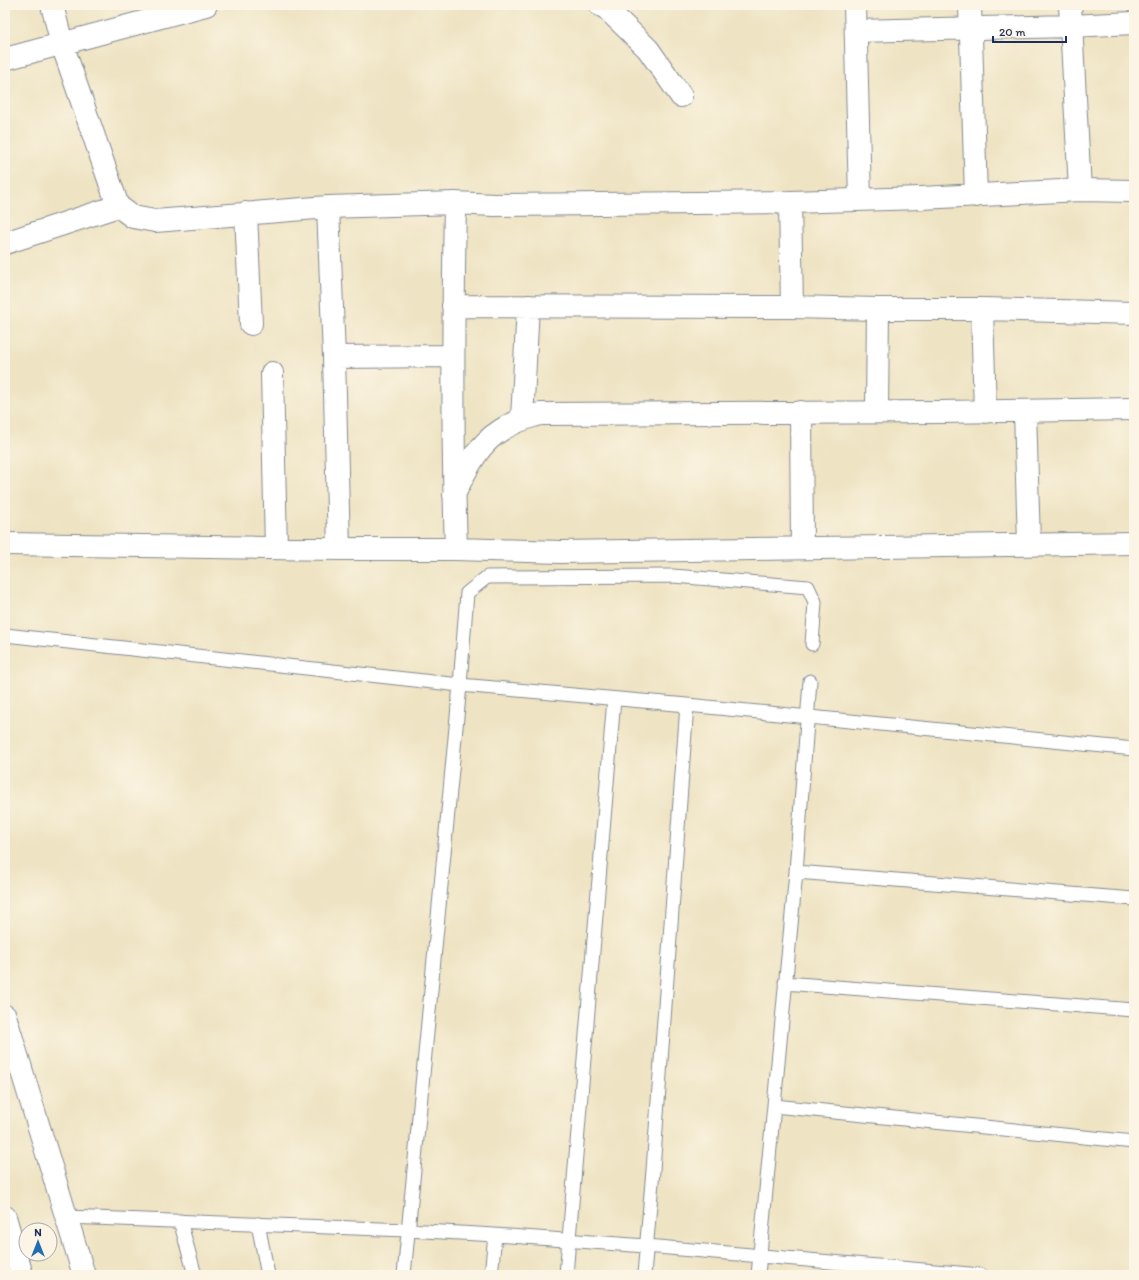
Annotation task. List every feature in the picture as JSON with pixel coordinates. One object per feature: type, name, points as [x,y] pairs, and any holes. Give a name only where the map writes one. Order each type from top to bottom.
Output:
[{"type":"main road","points":[[52,5],[62,44],[118,206],[133,217],[155,221],[328,207],[454,202],[494,204],[790,202],[976,196],[1080,190],[1134,191]]},
{"type":"main road","points":[[5,58],[206,5]]},
{"type":"main road","points":[[600,5],[606,8],[648,49],[681,96]]},
{"type":"main road","points":[[855,5],[860,200]]},
{"type":"main road","points":[[970,5],[976,196]]},
{"type":"main road","points":[[856,31],[971,28],[1070,15],[1134,23]]},
{"type":"main road","points":[[1070,15],[1080,190]]},
{"type":"main road","points":[[454,202],[453,356],[456,549]]},
{"type":"main road","points":[[790,202],[792,307]]},
{"type":"main road","points":[[5,243],[118,206]]},
{"type":"main road","points":[[328,207],[339,549]]},
{"type":"main road","points":[[246,213],[251,324]]},
{"type":"main road","points":[[453,306],[792,307],[982,309],[1134,313]]},
{"type":"main road","points":[[522,419],[528,306]]},
{"type":"main road","points":[[877,412],[878,309]]},
{"type":"main road","points":[[982,309],[985,412]]},
{"type":"main road","points":[[334,357],[453,356]]},
{"type":"main road","points":[[272,373],[276,548]]},
{"type":"main road","points":[[454,495],[466,469],[477,452],[496,432],[522,419],[540,414],[1134,410]]},
{"type":"main road","points":[[1025,411],[1029,544]]},
{"type":"main road","points":[[801,412],[802,548]]},
{"type":"main road","points":[[5,544],[339,549],[456,549],[561,552],[1134,543]]},
{"type":"main road","points":[[5,1016],[84,1275]]},
{"type":"main road","points":[[5,1217],[22,1275]]},
{"type":"lane","points":[[404,1275],[407,1230],[460,685],[467,593],[488,577],[673,576],[808,587],[815,602],[812,644]]},
{"type":"lane","points":[[5,635],[460,685],[687,705],[1134,749]]},
{"type":"lane","points":[[758,1275],[796,872],[810,681]]},
{"type":"lane","points":[[566,1275],[614,699]]},
{"type":"lane","points":[[644,1275],[687,705]]},
{"type":"lane","points":[[796,872],[1134,900]]},
{"type":"lane","points":[[786,983],[1134,1010]]},
{"type":"lane","points":[[774,1106],[1134,1142]]},
{"type":"lane","points":[[67,1217],[407,1230],[495,1235],[646,1246],[981,1275]]},
{"type":"lane","points":[[180,1221],[195,1275]]},
{"type":"lane","points":[[258,1224],[268,1275]]},
{"type":"lane","points":[[491,1275],[495,1235]]}]
